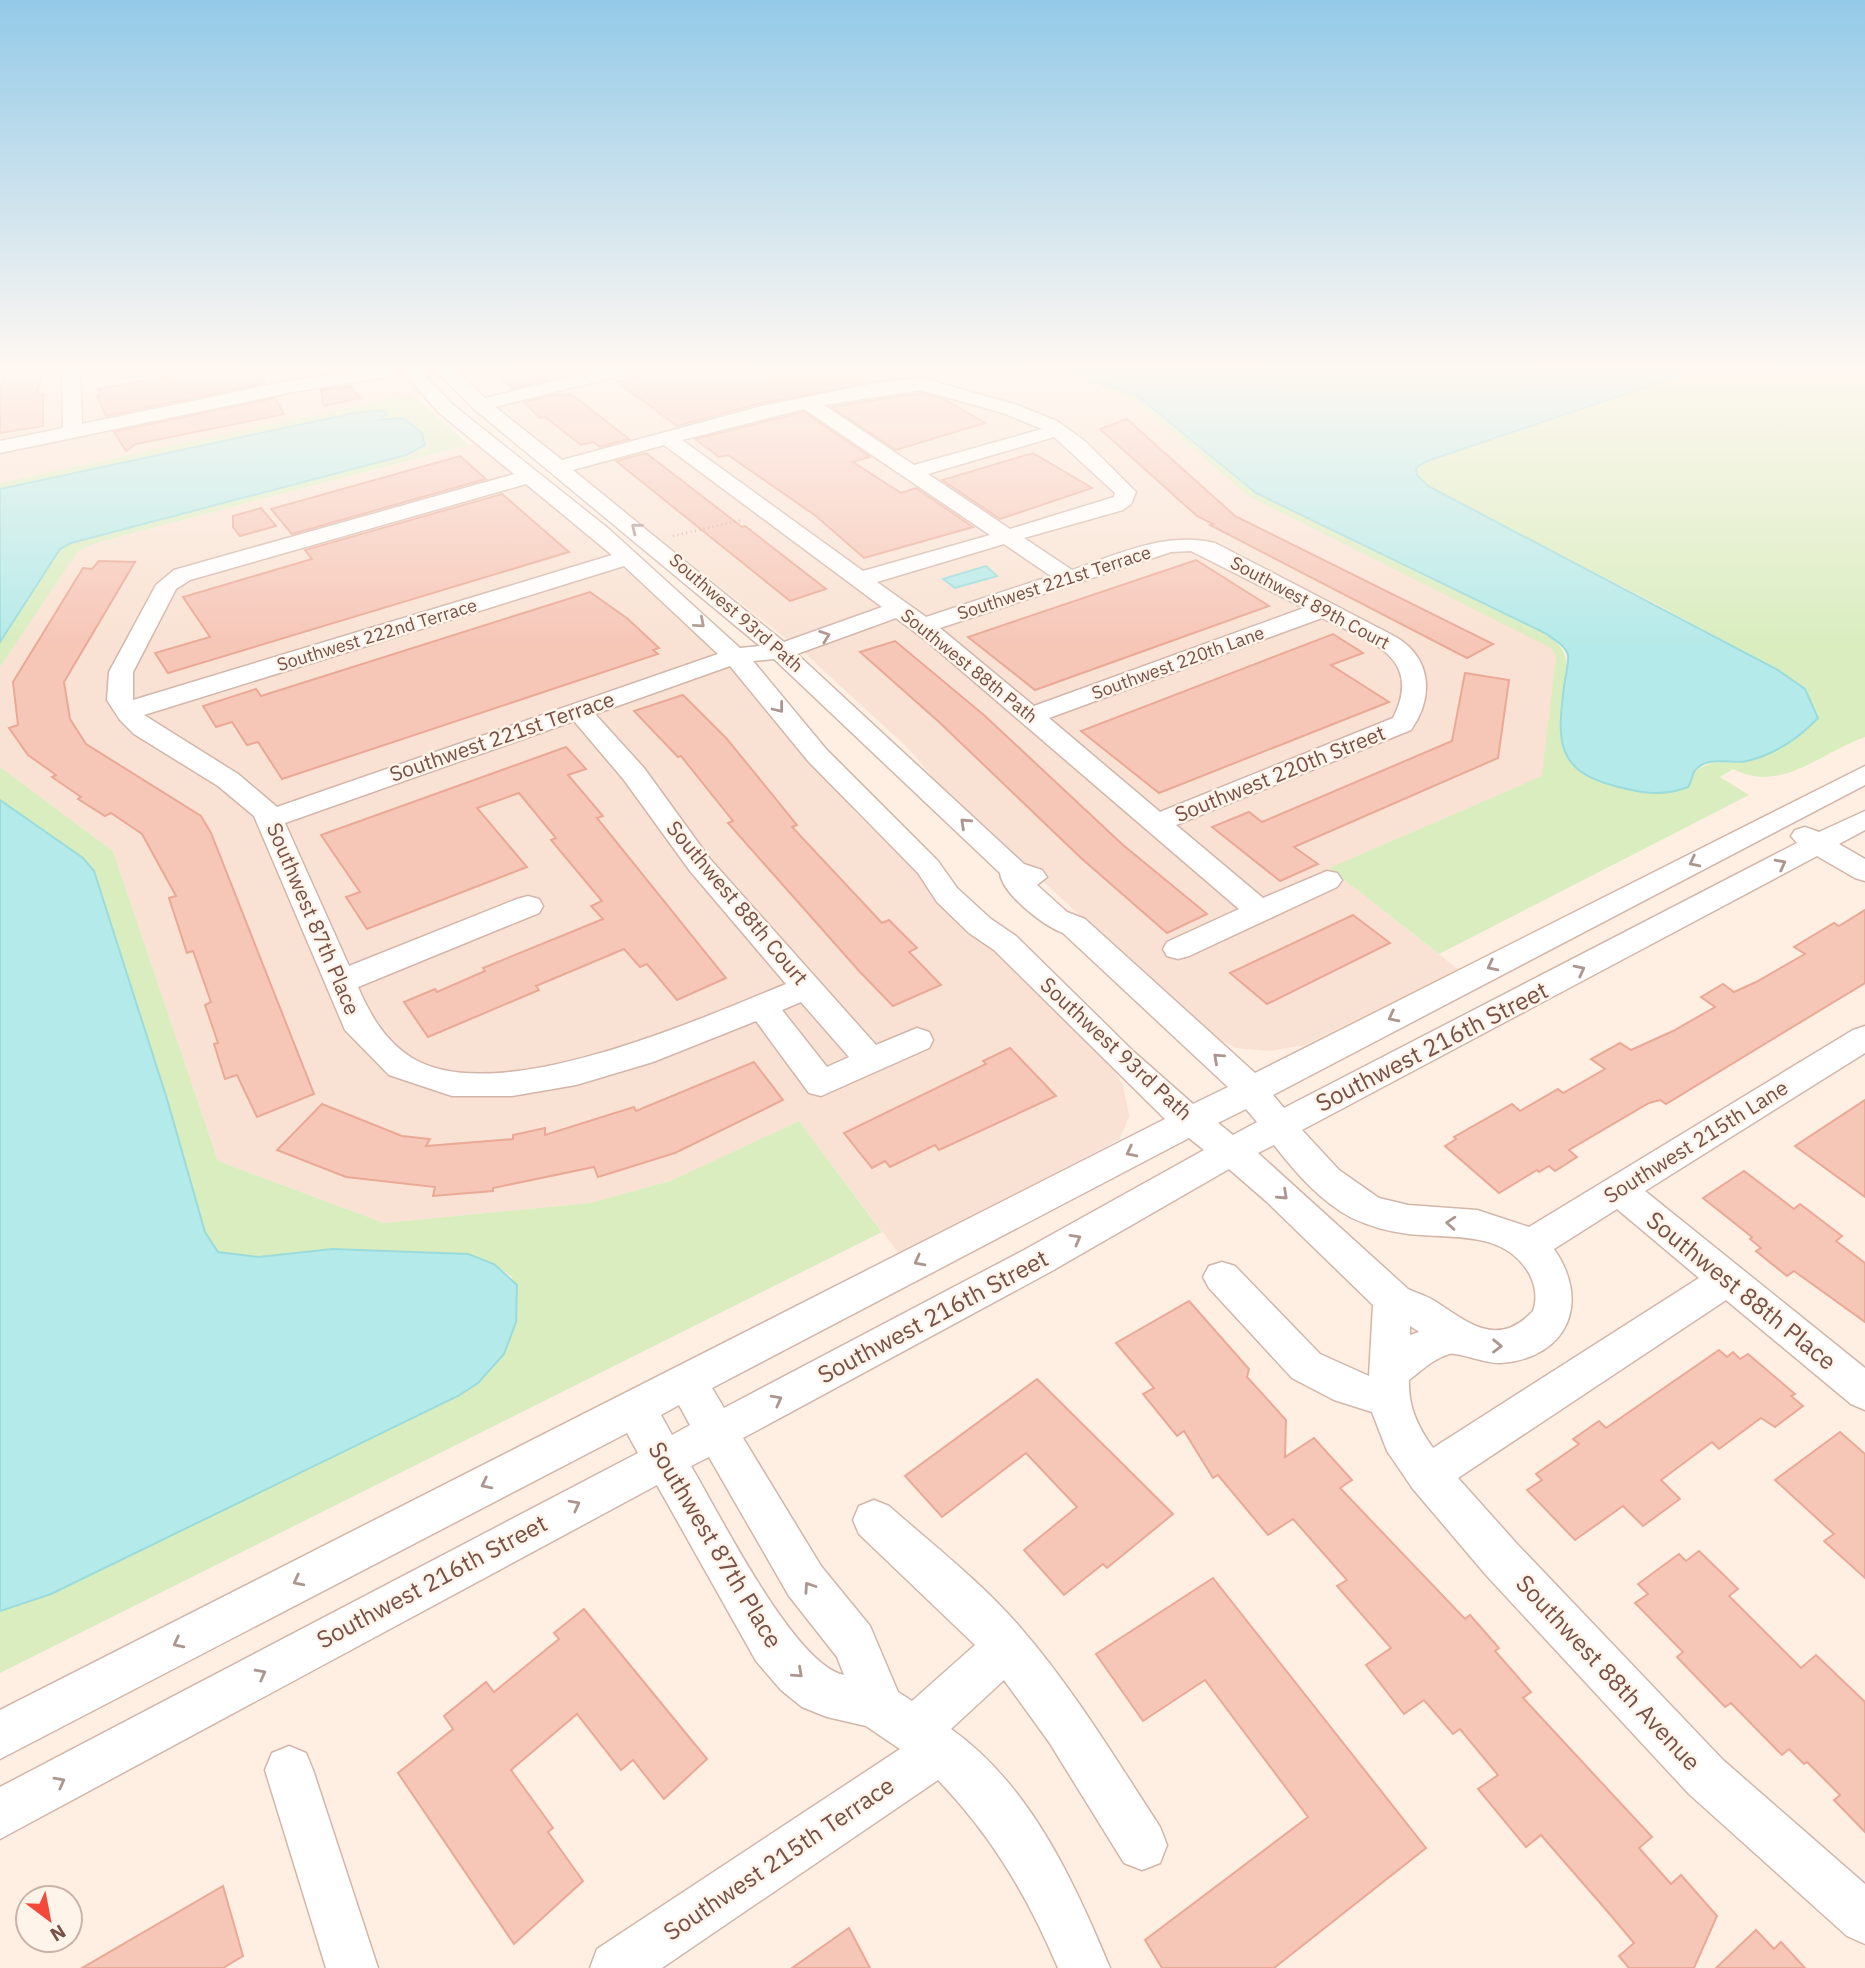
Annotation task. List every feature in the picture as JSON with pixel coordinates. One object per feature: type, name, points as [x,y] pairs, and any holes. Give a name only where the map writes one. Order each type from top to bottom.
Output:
[{"type":"street","name":"Southwest 93rd Path","points":[[512,462],[627,558],[735,656],[817,755],[928,867],[947,895],[980,926],[1005,943],[1154,1090],[1230,1152]]},
{"type":"street","name":"Southwest 93rd Path","points":[[553,462],[773,643],[1014,870],[1015,880],[1056,919],[1074,926],[1252,1090],[1280,1126]]},
{"type":"street","points":[[560,467],[578,462]]},
{"type":"street","name":"Southwest 88th Path","points":[[699,462],[923,626],[1260,911]]},
{"type":"street","points":[[898,462],[1069,578]]},
{"type":"street","points":[[907,468],[927,462]]},
{"type":"street","points":[[858,580],[1112,506],[1126,497],[1122,486],[1093,462]]},
{"type":"street","points":[[127,712],[118,691],[121,672],[167,585],[176,578],[201,567],[530,476]]},
{"type":"street","name":"Southwest 221st Terrace","points":[[923,626],[1169,545],[1186,544]]},
{"type":"street","name":"Southwest 89th Court","points":[[1186,544],[1207,548],[1392,646],[1409,660],[1415,680],[1404,723]]},
{"type":"street","name":"Southwest 222nd Terrace","points":[[127,712],[627,558]]},
{"type":"street","name":"Southwest 221st Terrace","points":[[270,819],[889,602]]},
{"type":"street","name":"Southwest 220th Lane","points":[[1031,716],[1324,609]]},
{"type":"street","name":"Southwest 88th Court","points":[[579,711],[639,780],[686,848],[871,1061]]},
{"type":"street","name":"Southwest 87th Place","points":[[127,712],[143,728],[252,797],[270,819],[340,982],[369,1042],[389,1060],[414,1073],[477,1084],[559,1077],[631,1058],[761,1005]]},
{"type":"street","name":"Southwest 220th Street","points":[[1155,824],[1404,723]]},
{"type":"street","name":"Southwest 216th Street","points":[[0,1735],[1865,774]]},
{"type":"street","points":[[1786,815],[1827,839],[1865,872]]},
{"type":"street","name":"Southwest 216th Street","points":[[0,1814],[1037,1261],[1230,1152],[1865,818]]},
{"type":"street","points":[[1827,839],[1865,851]]},
{"type":"street","points":[[1178,948],[1327,880]]},
{"type":"street","points":[[340,982],[528,906]]},
{"type":"street","points":[[807,987],[761,1005],[821,1084],[918,1040]]},
{"type":"street","name":"Southwest 215th Lane","points":[[1528,1246],[1865,1038]]},
{"type":"street","points":[[1230,1152],[1280,1192],[1392,1299],[1416,1309],[1452,1336],[1479,1345],[1509,1346],[1530,1339],[1545,1326],[1553,1310],[1554,1290],[1544,1264],[1528,1246],[1511,1235],[1487,1227],[1398,1219],[1365,1208],[1330,1182],[1280,1126]]},
{"type":"street","name":"Southwest 88th Place","points":[[1618,1190],[1865,1392]]},
{"type":"street","points":[[1222,1277],[1306,1366],[1348,1388],[1389,1385],[1421,1348],[1452,1336]]},
{"type":"street","points":[[1428,1475],[1727,1280]]},
{"type":"street","name":"Southwest 88th Avenue","points":[[1392,1299],[1389,1385],[1402,1438],[1428,1475],[1463,1518],[1706,1777],[1865,1918]]},
{"type":"street","name":"Southwest 87th Place","points":[[686,1381],[805,1581],[854,1642],[912,1730]]},
{"type":"street","name":"Southwest 87th Place","points":[[634,1407],[758,1626],[784,1660],[800,1676],[826,1694],[912,1730],[984,1789],[1019,1836],[1053,1899],[1084,1968]]},
{"type":"street","points":[[874,1520],[978,1615],[1006,1647],[1079,1748],[1142,1845]]},
{"type":"street","name":"Southwest 215th Terrace","points":[[617,1968],[912,1730],[1006,1647]]},
{"type":"street","points":[[289,1770],[352,1968]]},
{"type":"path","points":[[668,538],[691,530],[700,533],[753,516]]},
{"type":"shaded area","points":[[0,462],[99,462],[0,483]]},
{"type":"shaded area","points":[[407,462],[501,462],[601,546],[743,679],[857,814],[1108,1059],[1123,1085],[1129,1116],[1120,1139],[900,1255],[799,1121],[670,1181],[590,1203],[384,1223],[218,1161],[113,851],[0,767],[0,667],[77,551],[99,542]]},
{"type":"shaded area","points":[[562,462],[1208,462],[1248,496],[1536,638],[1551,648],[1556,656],[1543,776],[1329,868],[1459,970],[1305,1045],[1270,1051],[1236,1048],[1207,1033],[938,784],[910,750],[808,656]]},
{"type":"green space","points":[[98,462],[130,462],[0,489],[0,483]]},
{"type":"green space","points":[[379,462],[405,462],[99,542],[78,551],[0,667],[0,642],[60,548],[88,537]]},
{"type":"green space","points":[[1208,462],[1224,462],[1280,505],[1545,633],[1555,641],[1566,658],[1561,710],[1692,780],[1695,771],[1710,764],[1750,761],[1784,747],[1805,689],[1778,670],[1656,604],[1428,486],[1417,475],[1416,469],[1425,462],[1865,462],[1865,737],[1784,774],[1768,777],[1733,769],[1720,777],[1749,795],[1439,954],[1329,868],[1542,776],[1556,656],[1551,648],[1248,496]]},
{"type":"green space","points":[[0,767],[113,851],[218,1161],[384,1223],[590,1203],[670,1181],[799,1121],[882,1232],[0,1673],[0,1611],[51,1594],[441,1405],[478,1383],[504,1354],[512,1277],[494,1264],[468,1254],[332,1249],[259,1257],[218,1252],[205,1232],[167,1099],[94,871],[83,858],[0,800]]},
{"type":"water","points":[[126,462],[380,462],[71,543],[60,549],[0,642],[0,489]]},
{"type":"water","points":[[1218,462],[1426,462],[1416,468],[1417,475],[1428,486],[1778,670],[1805,689],[1818,718],[1794,739],[1758,758],[1741,762],[1705,763],[1694,772],[1688,787],[1678,790],[1643,792],[1596,780],[1581,772],[1565,751],[1561,723],[1568,655],[1558,642],[1545,633],[1256,493]]},
{"type":"water","points":[[986,566],[997,576],[955,588],[943,579]]},
{"type":"water","points":[[0,800],[83,858],[94,871],[167,1099],[205,1232],[218,1252],[259,1257],[332,1249],[468,1254],[494,1264],[517,1285],[516,1322],[504,1354],[478,1383],[458,1396],[51,1594],[0,1611]]},
{"type":"building","points":[[439,462],[467,462],[486,479],[292,534],[271,509]]},
{"type":"building","points":[[617,462],[657,462],[826,589],[790,601]]},
{"type":"building","points":[[738,462],[854,462],[901,493],[916,488],[973,527],[864,558],[816,516]]},
{"type":"building","points":[[1003,462],[1048,462],[1092,488],[1000,519],[942,480]]},
{"type":"building","points":[[1137,462],[1175,462],[1235,516],[1493,644],[1467,658],[1197,516]]},
{"type":"building","points":[[502,494],[569,552],[168,673],[155,653],[210,637],[183,597],[312,559],[305,550]]},
{"type":"building","points":[[261,508],[276,526],[240,536],[233,527],[233,516]]},
{"type":"building","points":[[1196,560],[1269,606],[1035,690],[968,637]]},
{"type":"building","points":[[99,561],[135,562],[64,682],[70,719],[86,744],[201,816],[211,833],[314,1094],[257,1117],[237,1075],[225,1079],[214,1044],[218,1043],[205,1005],[211,1002],[193,951],[187,953],[169,898],[176,896],[142,834],[111,813],[105,816],[78,799],[81,797],[52,777],[56,775],[28,755],[9,728],[18,725],[13,682],[83,568],[92,569]]},
{"type":"building","points":[[590,592],[628,619],[659,648],[653,650],[658,654],[282,779],[258,742],[247,745],[232,722],[216,727],[203,706],[256,689],[261,696]]},
{"type":"building","points":[[1333,634],[1363,653],[1331,665],[1389,702],[1159,793],[1081,731]]},
{"type":"building","points":[[895,641],[985,716],[1123,845],[1207,914],[1167,933],[1081,858],[939,722],[860,652]]},
{"type":"building","points":[[1465,673],[1509,680],[1498,758],[1294,847],[1318,864],[1280,881],[1212,827],[1249,812],[1262,822],[1452,741]]},
{"type":"building","points":[[683,695],[727,739],[797,825],[792,827],[882,923],[889,920],[917,948],[909,952],[941,985],[893,1006],[860,972],[728,823],[733,821],[681,756],[678,757],[634,711]]},
{"type":"building","points":[[566,747],[586,769],[568,775],[603,816],[597,818],[726,978],[677,1000],[647,964],[640,967],[624,949],[536,986],[539,990],[428,1037],[404,1002],[435,989],[437,992],[485,971],[483,968],[603,919],[591,906],[602,901],[551,840],[556,838],[519,793],[477,808],[527,867],[367,929],[346,897],[360,892],[321,835]]},
{"type":"building","points":[[1865,910],[1865,983],[1666,1104],[1660,1100],[1649,1103],[1569,1150],[1577,1157],[1555,1171],[1549,1166],[1539,1172],[1537,1170],[1499,1193],[1445,1146],[1456,1139],[1454,1137],[1512,1104],[1520,1111],[1558,1089],[1563,1093],[1605,1069],[1591,1059],[1620,1043],[1631,1050],[1673,1031],[1715,1007],[1701,997],[1723,984],[1734,992],[1756,982],[1805,954],[1794,947],[1834,923],[1839,926]]},
{"type":"building","points":[[1353,915],[1390,943],[1267,1004],[1230,973]]},
{"type":"building","points":[[1010,1048],[1056,1096],[939,1150],[935,1145],[890,1167],[885,1161],[872,1168],[844,1133],[986,1064],[983,1061]]},
{"type":"building","points":[[754,1062],[783,1100],[675,1153],[598,1177],[594,1167],[493,1188],[493,1191],[433,1196],[435,1187],[346,1177],[277,1150],[322,1104],[402,1136],[430,1139],[426,1146],[513,1139],[513,1135],[545,1128],[545,1135],[634,1107],[636,1111]]},
{"type":"building","points":[[1865,1100],[1865,1197],[1795,1146]]},
{"type":"building","points":[[1744,1171],[1794,1209],[1800,1204],[1842,1236],[1836,1241],[1865,1263],[1865,1322],[1794,1271],[1787,1276],[1756,1251],[1761,1248],[1750,1239],[1752,1237],[1703,1198]]},
{"type":"building","points":[[1189,1301],[1249,1369],[1247,1377],[1286,1420],[1285,1457],[1314,1438],[1352,1480],[1340,1488],[1465,1619],[1470,1615],[1499,1648],[1495,1651],[1531,1692],[1523,1698],[1652,1837],[1639,1848],[1671,1884],[1681,1875],[1717,1916],[1694,1968],[1629,1968],[1619,1956],[1634,1943],[1608,1912],[1541,1835],[1526,1847],[1478,1789],[1498,1775],[1460,1729],[1453,1734],[1424,1700],[1404,1714],[1366,1665],[1391,1648],[1337,1586],[1347,1580],[1293,1519],[1268,1535],[1218,1475],[1213,1478],[1184,1431],[1177,1436],[1143,1394],[1154,1388],[1116,1343]]},
{"type":"building","points":[[1719,1350],[1727,1357],[1733,1352],[1740,1359],[1748,1354],[1795,1394],[1791,1396],[1803,1406],[1775,1427],[1761,1418],[1719,1449],[1712,1442],[1661,1480],[1680,1499],[1643,1526],[1623,1506],[1575,1540],[1527,1490],[1542,1480],[1536,1474],[1579,1444],[1573,1439],[1599,1421],[1606,1428]]},
{"type":"building","points":[[1037,1379],[1173,1514],[1107,1568],[1103,1564],[1064,1595],[1024,1550],[1077,1507],[1026,1453],[942,1517],[905,1476]]},
{"type":"building","points":[[1840,1432],[1865,1454],[1865,1578],[1824,1541],[1834,1534],[1775,1480]]},
{"type":"building","points":[[1699,1551],[1738,1589],[1729,1596],[1801,1668],[1816,1655],[1865,1702],[1865,1832],[1834,1800],[1840,1795],[1807,1762],[1804,1764],[1789,1749],[1782,1755],[1731,1703],[1725,1707],[1677,1657],[1683,1652],[1635,1603],[1648,1594],[1638,1584],[1679,1554],[1686,1561]]},
{"type":"building","points":[[1213,1578],[1426,1848],[1274,1968],[1162,1968],[1145,1940],[1308,1817],[1205,1680],[1143,1721],[1096,1654]]},
{"type":"building","points":[[584,1609],[707,1759],[664,1799],[633,1760],[621,1770],[577,1714],[511,1770],[553,1828],[548,1832],[583,1881],[514,1944],[398,1773],[453,1729],[444,1716],[486,1682],[494,1692],[559,1639],[554,1633]]},
{"type":"building","points":[[223,1886],[243,1956],[223,1968],[82,1968]]},
{"type":"building","points":[[849,1928],[870,1968],[792,1968]]},
{"type":"building","points":[[1756,1930],[1774,1949],[1781,1942],[1805,1968],[1716,1968]]}]
